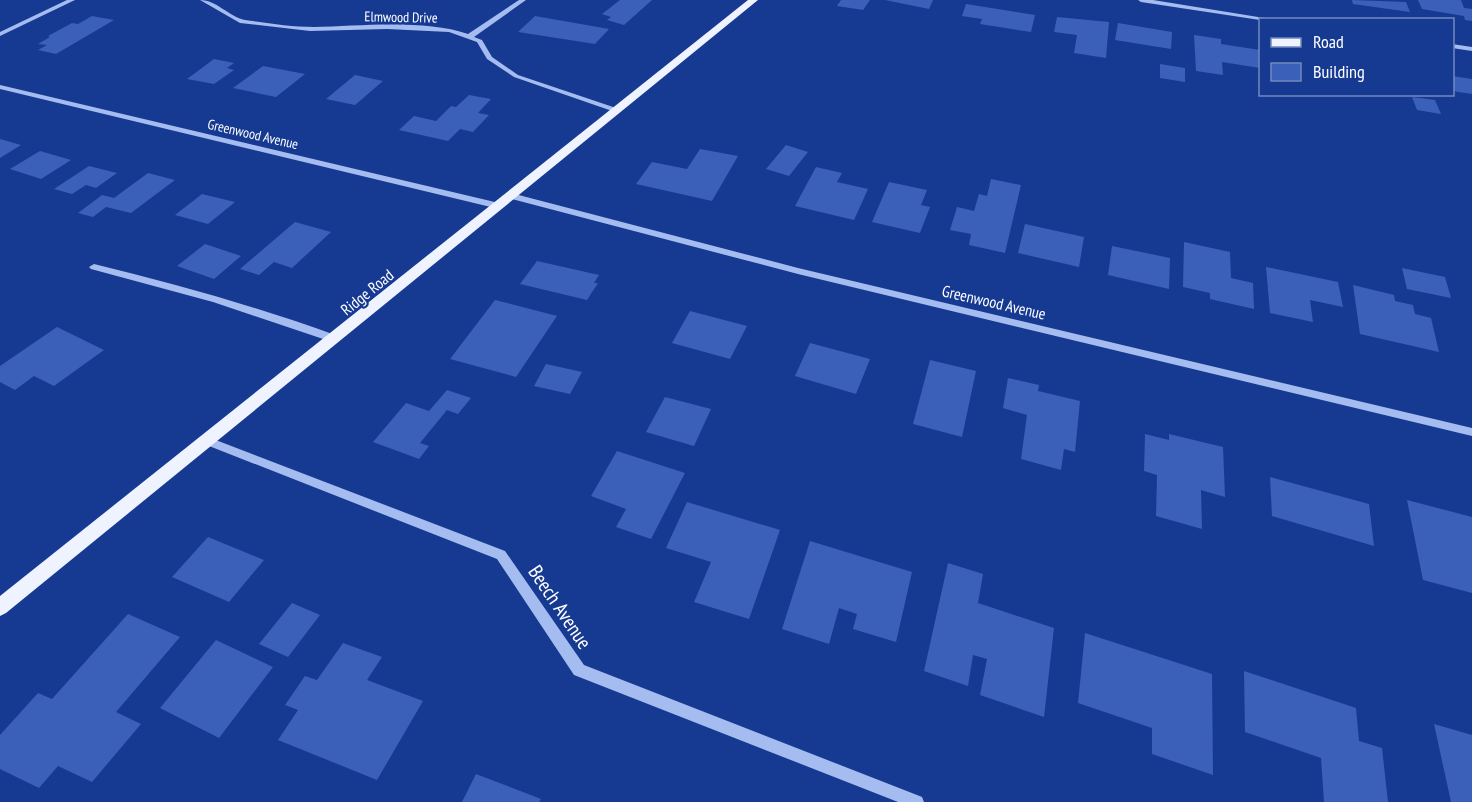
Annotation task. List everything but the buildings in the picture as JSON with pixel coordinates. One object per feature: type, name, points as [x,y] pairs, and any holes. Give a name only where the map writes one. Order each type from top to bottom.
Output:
[{"type":"main road","name":"Ridge Road","points":[[0,607],[754,0]]},
{"type":"street","points":[[0,34],[72,0]]},
{"type":"street","name":"Elmwood Drive","points":[[202,0],[240,21],[310,29],[387,27],[450,30],[469,37]]},
{"type":"street","points":[[469,37],[523,0]]},
{"type":"street","points":[[1141,0],[1260,18]]},
{"type":"street","points":[[469,37],[480,41],[489,58],[516,76],[618,110]]},
{"type":"street","points":[[1454,46],[1472,49]]},
{"type":"street","name":"Greenwood Avenue","points":[[0,87],[499,206]]},
{"type":"street","name":"Greenwood Avenue","points":[[511,196],[798,271],[1472,432]]},
{"type":"street","points":[[94,267],[195,291],[335,339]]},
{"type":"street","name":"Beech Avenue","points":[[208,441],[501,555],[579,670],[917,802]]}]
